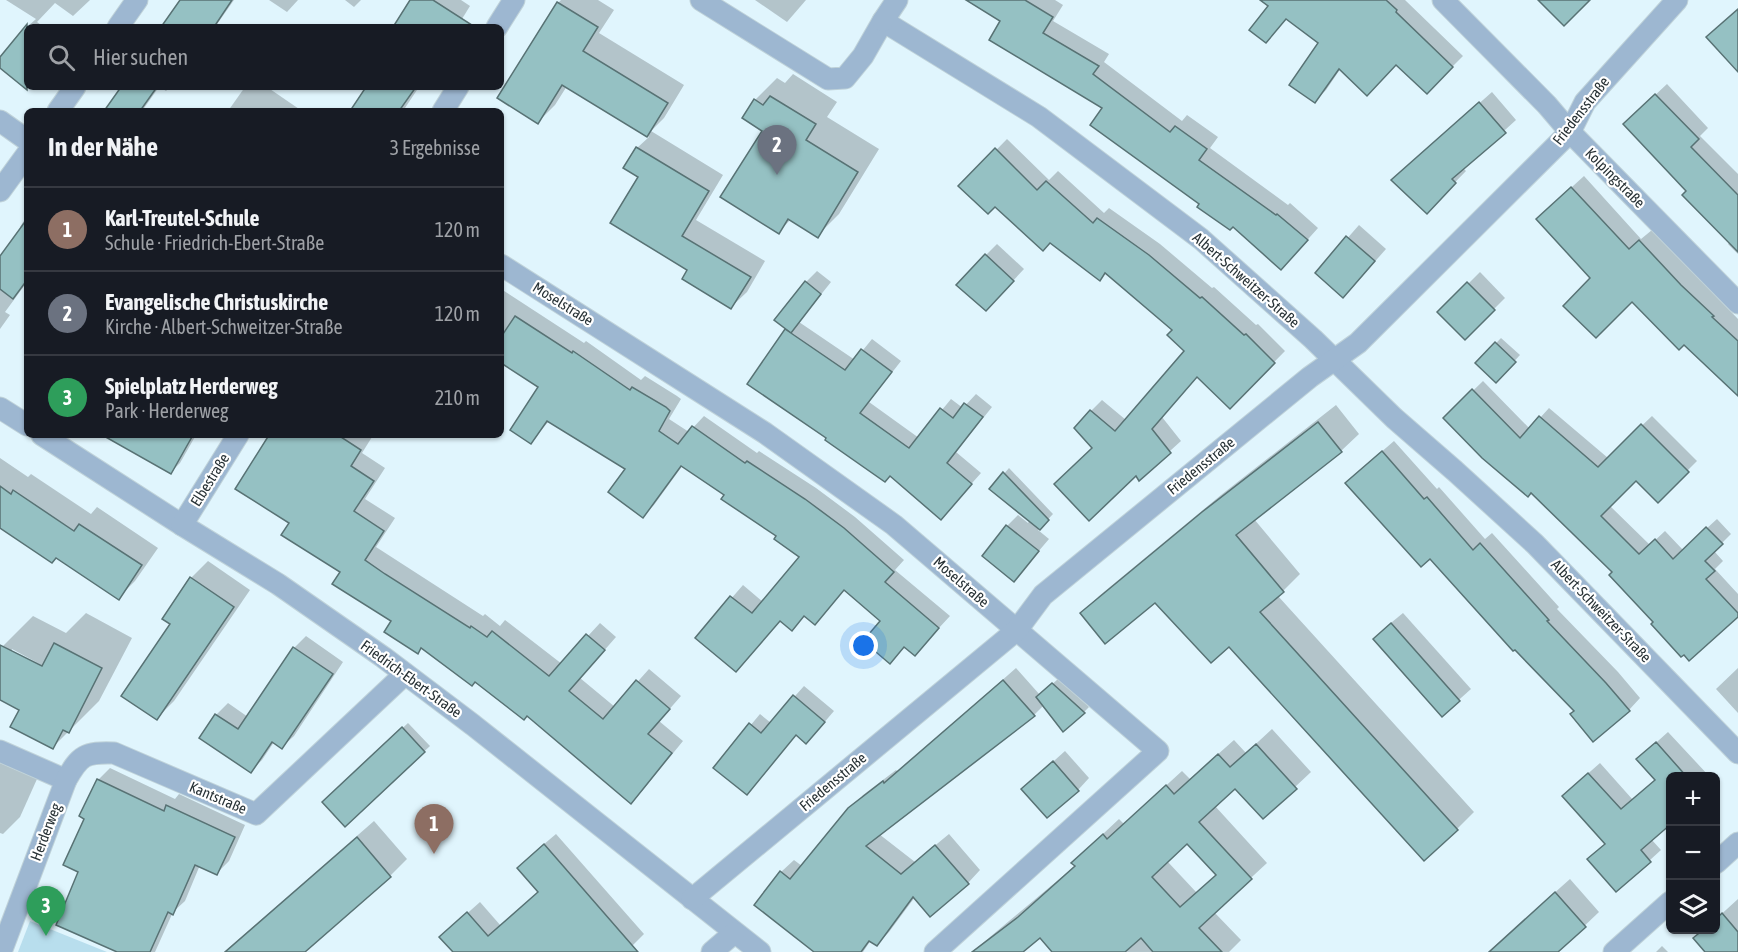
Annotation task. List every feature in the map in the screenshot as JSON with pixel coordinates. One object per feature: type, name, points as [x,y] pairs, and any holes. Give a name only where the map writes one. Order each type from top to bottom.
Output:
[{"type":"street","points":[[120,24],[138,0]]},
{"type":"street","points":[[499,24],[514,0]]},
{"type":"street","points":[[701,0],[828,79],[845,78],[863,57],[897,0]]},
{"type":"street","name":"Kolpingstraße","points":[[1443,0],[1738,303]]},
{"type":"street","name":"Friedensstraße","points":[[692,899],[1017,630],[1043,595],[1311,377],[1358,343],[1570,132],[1584,102],[1677,0]]},
{"type":"street","name":"Albert-Schweitzer-Straße","points":[[883,21],[1039,117],[1201,239],[1313,339],[1394,418],[1535,544],[1738,753]]},
{"type":"street","points":[[60,108],[73,90]]},
{"type":"street","points":[[445,108],[456,90]]},
{"type":"street","points":[[0,121],[24,138]]},
{"type":"street","points":[[0,191],[24,157]]},
{"type":"street","name":"Moselstraße","points":[[504,267],[717,402],[830,478],[894,525],[1158,751],[936,952]]},
{"type":"street","points":[[0,408],[24,423]]},
{"type":"street","name":"Friedrich-Ebert-Straße","points":[[47,438],[278,584],[405,674],[481,731],[760,952]]},
{"type":"street","name":"Elbestraße","points":[[182,525],[236,438]]},
{"type":"street","name":"Kantstraße","points":[[66,780],[76,762],[95,752],[114,753],[256,814],[405,674]]},
{"type":"street","points":[[0,751],[66,780]]},
{"type":"street","name":"Herderweg","points":[[2,944],[66,780]]},
{"type":"street","points":[[1720,859],[1738,843]]},
{"type":"street","points":[[1614,952],[1666,906]]},
{"type":"street","points":[[712,952],[734,933]]},
{"type":"shaded area","points":[[30,921],[107,952],[18,952]]},
{"type":"building","points":[[180,0],[232,0],[216,24],[163,24]]},
{"type":"building","points":[[410,0],[433,0],[470,24],[395,24]]},
{"type":"building","points":[[966,0],[1025,0],[1053,17],[1043,33],[1099,66],[1093,74],[1170,132],[1175,126],[1207,149],[1199,160],[1277,214],[1308,240],[1281,270],[1233,227],[1230,230],[1197,207],[1199,204],[1090,125],[1102,108],[989,40],[1000,21]]},
{"type":"building","points":[[1260,0],[1386,0],[1453,67],[1427,94],[1396,65],[1367,96],[1339,69],[1315,103],[1289,85],[1318,43],[1286,19],[1266,43],[1249,30],[1268,6]]},
{"type":"building","points":[[1538,0],[1590,0],[1564,26]]},
{"type":"building","points":[[557,2],[598,27],[583,51],[668,103],[647,137],[562,85],[538,124],[497,98]]},
{"type":"building","points":[[1738,9],[1738,72],[1706,37]]},
{"type":"building","points":[[24,28],[24,88],[0,68],[0,57]]},
{"type":"building","points":[[119,90],[155,90],[142,108],[106,108]]},
{"type":"building","points":[[364,90],[414,90],[401,108],[352,108]]},
{"type":"building","points":[[1655,94],[1699,139],[1691,147],[1738,195],[1738,252],[1682,195],[1686,191],[1623,124]]},
{"type":"building","points":[[770,96],[816,124],[806,140],[858,172],[818,238],[788,219],[779,234],[720,197],[762,131],[742,118],[754,99],[763,105]]},
{"type":"building","points":[[1479,102],[1506,133],[1452,179],[1456,183],[1427,214],[1391,180]]},
{"type":"building","points":[[636,147],[709,191],[682,236],[751,277],[731,309],[682,279],[687,270],[610,223],[638,177],[623,168]]},
{"type":"building","points":[[995,148],[1037,190],[1046,181],[1093,223],[1097,218],[1149,255],[1200,298],[1202,297],[1244,335],[1246,334],[1275,363],[1230,409],[1197,377],[1152,429],[1171,453],[1139,481],[1136,476],[1089,521],[1054,484],[1092,448],[1074,428],[1090,410],[1115,431],[1184,351],[1167,335],[1172,330],[1105,273],[1100,281],[1050,243],[1043,251],[995,207],[988,214],[958,186]]},
{"type":"building","points":[[1571,187],[1629,249],[1639,240],[1738,341],[1738,396],[1684,345],[1679,350],[1632,302],[1596,338],[1563,306],[1590,278],[1536,219]]},
{"type":"building","points":[[24,223],[24,284],[13,299],[0,289],[0,256]]},
{"type":"building","points":[[1346,236],[1375,261],[1343,298],[1315,273]]},
{"type":"building","points":[[985,254],[1014,281],[986,311],[956,285]]},
{"type":"building","points":[[805,281],[821,294],[791,333],[774,320]]},
{"type":"building","points":[[1467,282],[1495,310],[1465,340],[1437,312]]},
{"type":"building","points":[[515,316],[572,353],[573,351],[630,390],[632,387],[666,407],[670,411],[659,431],[678,444],[692,426],[745,463],[747,461],[805,499],[844,528],[894,572],[885,582],[939,628],[915,656],[904,647],[890,664],[863,641],[880,621],[844,590],[815,625],[804,616],[792,631],[780,621],[736,672],[695,638],[730,596],[752,613],[799,557],[774,539],[776,536],[721,499],[724,495],[681,466],[643,518],[608,492],[625,469],[547,421],[531,444],[510,430],[538,387],[504,365],[504,332]]},
{"type":"building","points":[[785,329],[845,370],[861,349],[892,372],[860,413],[909,448],[940,408],[953,418],[964,403],[983,417],[947,463],[972,484],[941,520],[890,476],[885,482],[747,384]]},
{"type":"building","points":[[1495,342],[1516,362],[1496,383],[1475,363]]},
{"type":"building","points":[[1472,389],[1520,438],[1539,416],[1598,467],[1641,424],[1689,472],[1658,503],[1636,481],[1601,516],[1639,554],[1655,539],[1673,559],[1706,527],[1723,544],[1705,561],[1715,571],[1706,579],[1738,613],[1738,617],[1689,661],[1684,655],[1681,657],[1651,624],[1653,622],[1609,575],[1612,572],[1531,493],[1528,497],[1482,458],[1443,418]]},
{"type":"building","points":[[1318,422],[1342,452],[1236,535],[1284,592],[1260,612],[1458,830],[1424,861],[1229,647],[1211,663],[1155,603],[1105,644],[1080,613],[1202,512]]},
{"type":"building","points":[[107,438],[191,438],[171,474]]},
{"type":"building","points":[[267,438],[343,438],[361,450],[351,466],[374,481],[354,511],[384,531],[365,560],[470,628],[471,626],[487,637],[492,631],[549,676],[586,634],[605,650],[569,691],[603,719],[636,680],[670,709],[648,734],[672,753],[631,804],[527,716],[524,720],[475,682],[472,686],[421,648],[418,654],[384,632],[391,621],[332,584],[340,572],[281,535],[289,523],[235,489]]},
{"type":"building","points":[[1382,451],[1424,499],[1427,497],[1473,550],[1480,543],[1549,620],[1547,621],[1630,711],[1593,742],[1570,714],[1574,711],[1515,650],[1513,651],[1430,559],[1421,567],[1345,483]]},
{"type":"building","points":[[1003,472],[1049,520],[1040,530],[989,489]]},
{"type":"building","points":[[0,486],[11,494],[13,490],[74,531],[79,524],[142,565],[119,600],[56,558],[52,563],[0,528]]},
{"type":"building","points":[[1006,525],[1039,551],[1014,582],[982,556]]},
{"type":"building","points":[[190,577],[234,607],[157,720],[121,696],[170,624],[162,619]]},
{"type":"building","points":[[1391,623],[1460,701],[1442,717],[1373,639]]},
{"type":"building","points":[[54,643],[102,668],[69,733],[63,730],[53,749],[10,727],[19,710],[0,700],[0,645],[42,666]]},
{"type":"building","points":[[293,647],[333,674],[282,749],[272,742],[251,773],[199,738],[215,714],[238,729]]},
{"type":"building","points":[[1003,680],[1035,716],[866,846],[901,874],[935,845],[969,884],[930,917],[913,897],[877,946],[869,941],[861,952],[814,952],[754,905],[780,871],[790,879],[848,808],[883,781],[884,783]]},
{"type":"building","points":[[1052,683],[1085,713],[1063,732],[1036,697]]},
{"type":"building","points":[[793,695],[825,722],[806,744],[796,735],[747,795],[713,768],[749,723],[761,733]]},
{"type":"building","points":[[402,727],[425,752],[345,827],[322,802]]},
{"type":"building","points":[[1656,742],[1683,772],[1666,772],[1666,828],[1641,850],[1651,862],[1616,892],[1587,859],[1605,844],[1562,796],[1588,773],[1621,809],[1655,780],[1636,759]]},
{"type":"building","points":[[1256,744],[1297,789],[1263,819],[1235,789],[1199,822],[1252,879],[1199,928],[1222,952],[1153,952],[1141,938],[1125,952],[1052,952],[1040,938],[1023,952],[972,952],[1018,917],[1075,866],[1071,863],[1103,834],[1107,839],[1166,785],[1174,794],[1218,754],[1230,767]],"holes":[[[1187,844],[1216,875],[1180,907],[1152,877]]]},
{"type":"building","points":[[1053,761],[1079,791],[1047,818],[1021,789]]},
{"type":"building","points":[[97,779],[164,811],[166,805],[235,837],[217,875],[195,865],[173,915],[168,912],[150,952],[117,952],[56,925],[78,872],[63,865],[84,819],[79,816]]},
{"type":"building","points":[[357,837],[391,877],[305,952],[225,952]]},
{"type":"building","points":[[544,844],[638,952],[453,952],[439,937],[467,912],[488,936],[538,892],[517,868]]},
{"type":"building","points":[[1555,892],[1586,927],[1558,952],[1489,952]]},
{"type":"building","points":[[1722,913],[1738,932],[1738,952],[1705,952],[1693,938],[1698,934],[1720,934],[1720,915]]},
{"type":"place","name":"Evangelische Christuskirche","points":[[777,175]]},
{"type":"place","name":"Karl-Treutel-Schule","points":[[434,854]]},
{"type":"place","name":"Spielplatz Herderweg","points":[[46,936]]}]
